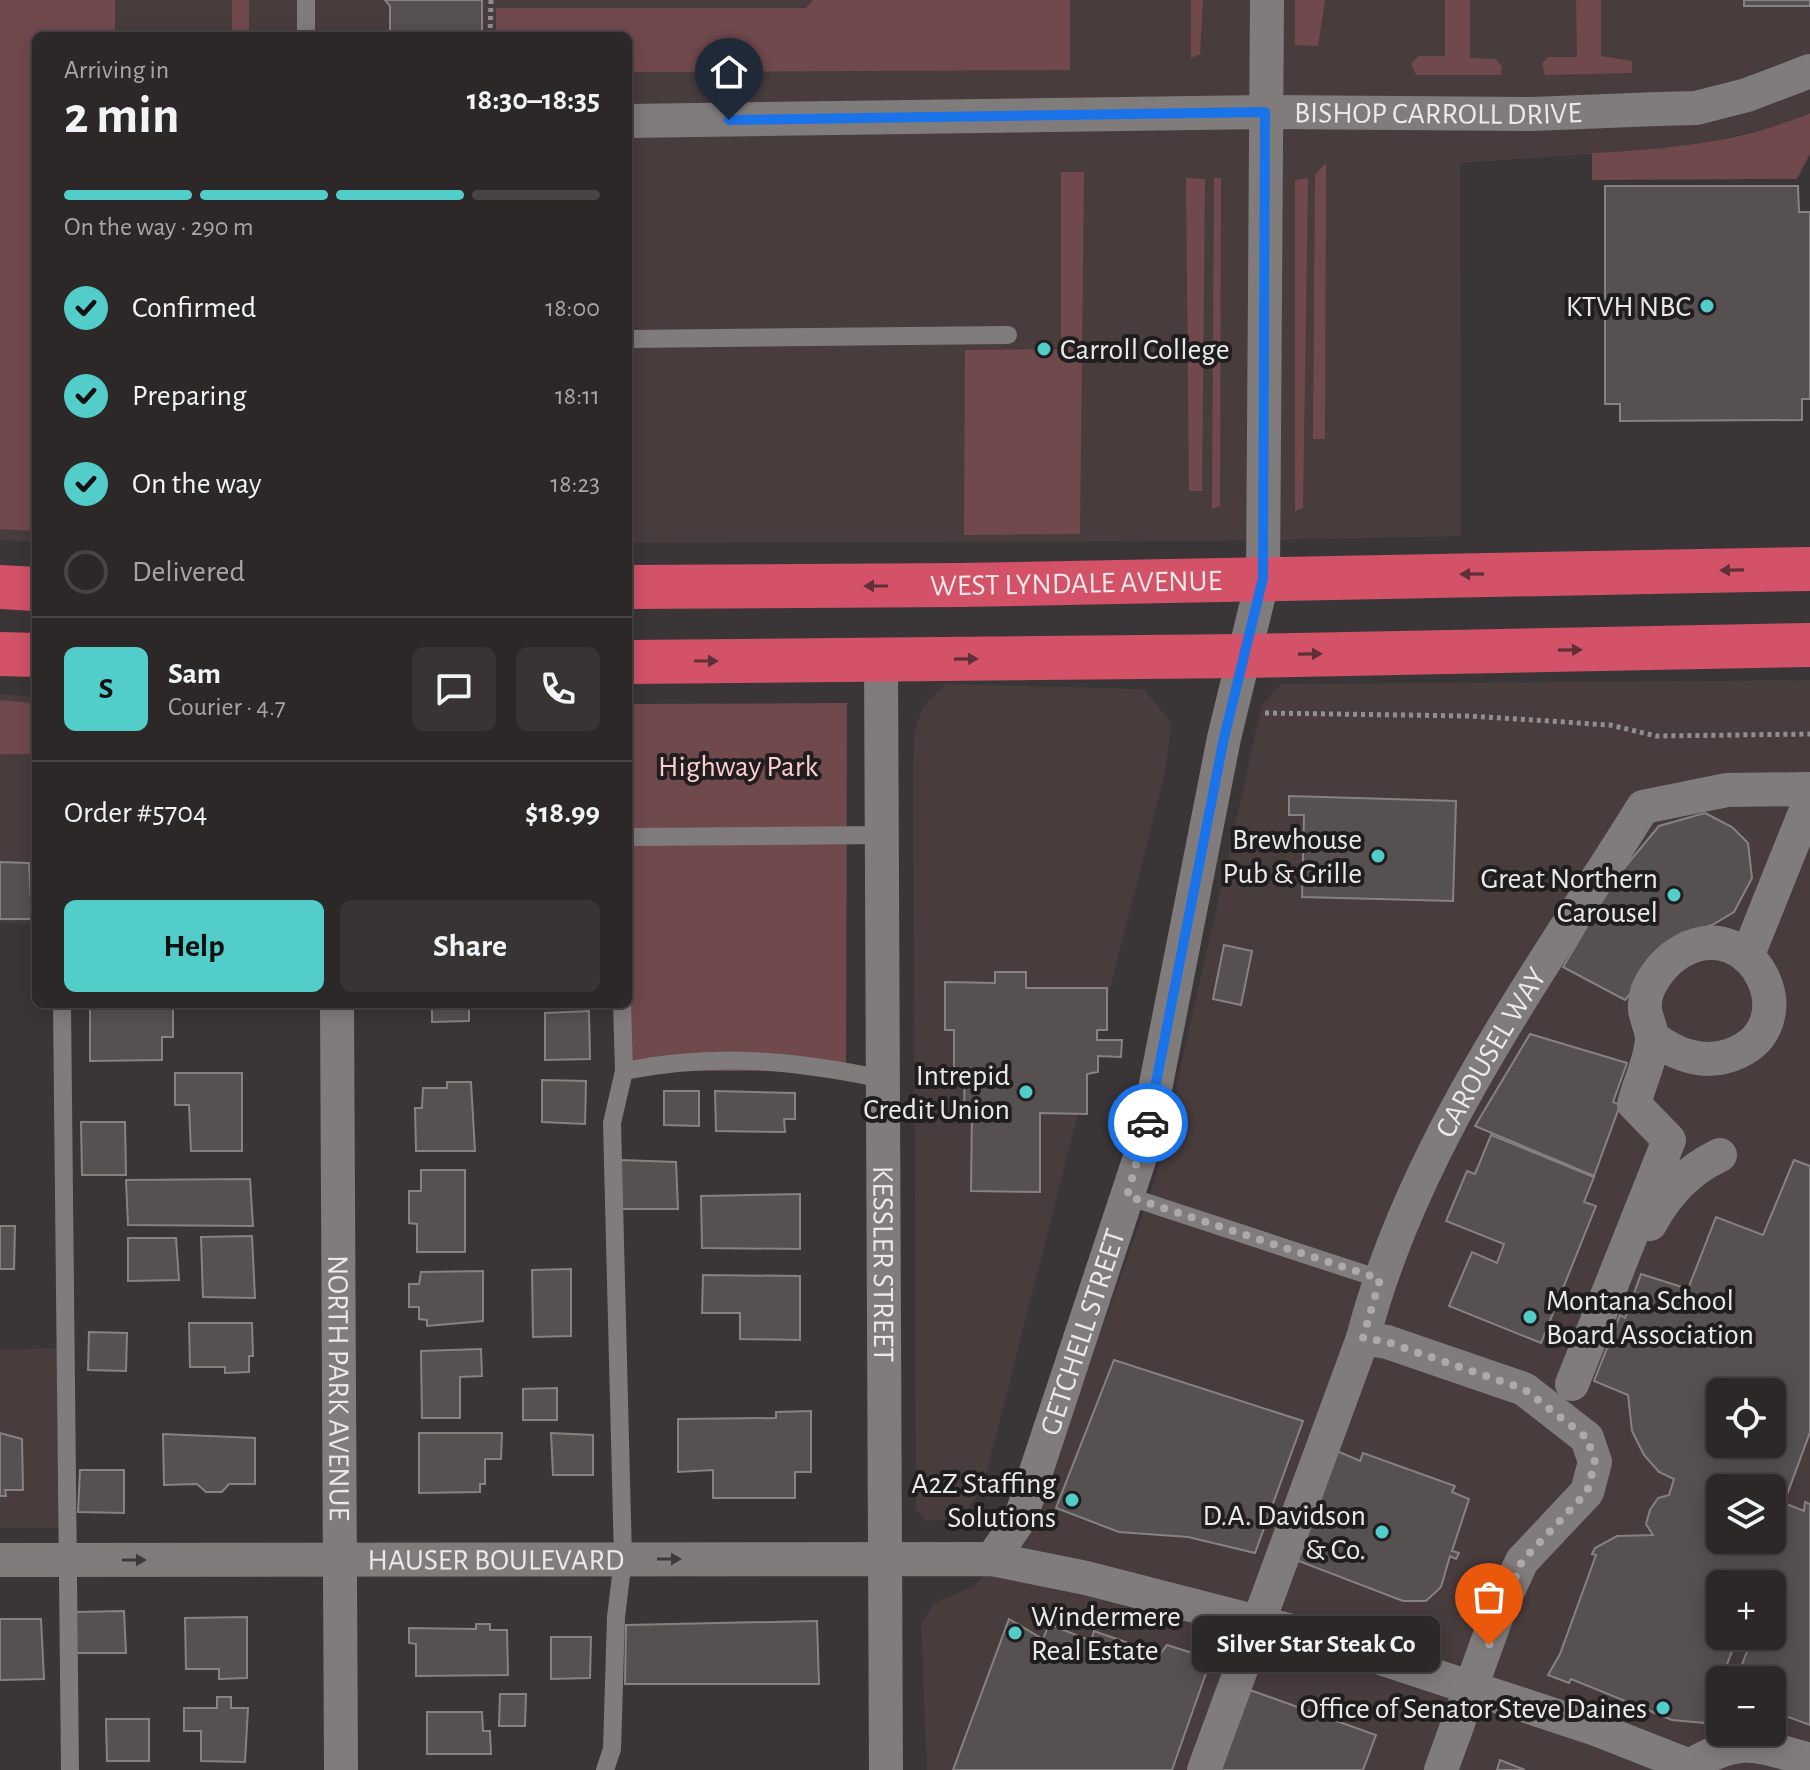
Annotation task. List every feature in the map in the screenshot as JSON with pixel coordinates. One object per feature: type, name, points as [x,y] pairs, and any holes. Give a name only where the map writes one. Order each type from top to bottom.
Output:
[{"type":"highway","name":"WEST LYNDALE AVENUE","points":[[632,587],[1810,569]]},
{"type":"highway","points":[[0,587],[32,589]]},
{"type":"highway","points":[[632,662],[1243,656],[1810,645]]},
{"type":"highway","points":[[0,654],[32,655]]},
{"type":"street","name":"GETCHELL STREET","points":[[992,1559],[1021,1517],[1144,1145],[1243,656],[1263,578],[1267,0]]},
{"type":"street","name":"BISHOP CARROLL DRIVE","points":[[632,121],[1265,112],[1532,114],[1696,108],[1747,95],[1810,71]]},
{"type":"street","name":"KESSLER STREET","points":[[881,660],[886,1770]]},
{"type":"street","name":"CAROUSEL WAY","points":[[1204,1770],[1363,1338],[1380,1279],[1410,1203],[1477,1070],[1643,807],[1727,790],[1810,789]]},
{"type":"street","points":[[1747,957],[1810,800]]},
{"type":"street","points":[[1625,1250],[1646,1231],[1663,1200],[1695,1166],[1720,1155],[1669,1140],[1634,1104],[1652,1037],[1644,1017],[1647,993],[1656,975],[1673,956],[1698,942],[1720,942],[1760,968],[1771,996],[1771,1016],[1755,1040],[1737,1053],[1718,1060],[1682,1054],[1652,1037]]},
{"type":"street","name":"NORTH PARK AVENUE","points":[[337,1008],[341,1770]]},
{"type":"street","points":[[1572,1384],[1669,1140]]},
{"type":"street","points":[[1363,1338],[1387,1342],[1524,1389],[1587,1438],[1595,1462],[1587,1492],[1522,1561],[1499,1610],[1441,1770]]},
{"type":"street","name":"HAUSER BOULEVARD","points":[[0,1560],[992,1559],[1086,1578],[1260,1621],[1593,1728],[1690,1769]]},
{"type":"street","points":[[1690,1769],[1717,1749],[1749,1743],[1810,1760]]},
{"type":"lane","points":[[306,0],[306,32]]},
{"type":"lane","points":[[632,339],[1008,335]]},
{"type":"lane","points":[[632,837],[882,835]]},
{"type":"lane","points":[[62,1008],[70,1770]]},
{"type":"lane","points":[[605,1770],[612,1749],[616,1617],[623,1559],[612,1123],[624,1071],[622,1008]]},
{"type":"lane","points":[[624,1071],[682,1060],[802,1062],[883,1079]]},
{"type":"lane","points":[[1127,1196],[1380,1279]]},
{"type":"path","points":[[490,32],[491,0]]},
{"type":"path","points":[[1256,712],[1469,716],[1610,725],[1656,736],[1810,734]]},
{"type":"shaded area","name":"Carroll College","points":[[0,0],[1810,0],[1810,112],[1782,125],[1684,148],[1460,163],[1461,536],[1216,541],[632,543],[632,32],[32,32],[32,542],[0,540]]},
{"type":"shaded area","points":[[1810,680],[1810,1770],[927,1770],[921,1624],[934,1603],[974,1586],[1034,1520],[1156,1177],[1262,705],[1281,684]]},
{"type":"shaded area","points":[[946,684],[1144,689],[1172,724],[1164,777],[983,1486],[963,1518],[926,1521],[916,1509],[913,773],[914,734],[922,708]]},
{"type":"shaded area","points":[[0,694],[32,697],[32,924],[0,923]]},
{"type":"shaded area","points":[[67,1348],[69,1528],[0,1528],[0,1349]]},
{"type":"green space","points":[[0,0],[115,0],[115,32],[32,32],[32,531],[0,529]]},
{"type":"green space","points":[[232,0],[249,0],[249,32],[232,32]]},
{"type":"green space","points":[[813,0],[1070,0],[1070,70],[632,72],[632,32],[496,32],[496,8],[806,8]]},
{"type":"green space","points":[[1191,0],[1203,0],[1200,54],[1191,58]]},
{"type":"green space","points":[[1295,0],[1325,0],[1318,46],[1295,45]]},
{"type":"green space","points":[[1445,0],[1470,0],[1470,58],[1496,59],[1502,67],[1501,75],[1416,75],[1411,63],[1419,56],[1445,56]]},
{"type":"green space","points":[[1576,0],[1601,0],[1601,56],[1632,61],[1632,73],[1545,75],[1542,64],[1548,57],[1577,57]]},
{"type":"green space","points":[[1810,113],[1810,154],[1797,179],[1592,180],[1592,153],[1703,143],[1757,131]]},
{"type":"green space","points":[[1326,163],[1325,439],[1313,439],[1315,175]]},
{"type":"green space","points":[[1061,172],[1084,172],[1080,534],[964,535],[965,350],[1061,349]]},
{"type":"green space","points":[[1186,178],[1205,179],[1202,491],[1189,491]]},
{"type":"green space","points":[[1214,178],[1221,178],[1220,506],[1212,509]]},
{"type":"green space","points":[[1308,178],[1303,508],[1295,511],[1295,180]]},
{"type":"green space","points":[[0,700],[31,703],[32,754],[0,754]]},
{"type":"green space","name":"Highway Park","points":[[847,703],[846,1071],[624,1071],[628,1008],[632,1008],[632,704]]},
{"type":"building","points":[[385,0],[482,0],[482,32],[390,32],[390,6]]},
{"type":"building","points":[[1744,0],[1810,0],[1810,6],[1744,6]]},
{"type":"building","name":"KTVH NBC","points":[[1605,186],[1798,186],[1799,212],[1810,212],[1810,399],[1802,399],[1802,420],[1620,421],[1620,404],[1605,404]]},
{"type":"building","name":"Brewhouse Pub & Grille","points":[[1289,796],[1456,801],[1453,901],[1302,897],[1304,815],[1289,815]]},
{"type":"building","name":"Great Northern Carousel","points":[[1705,813],[1732,827],[1748,843],[1752,878],[1734,912],[1712,925],[1678,936],[1625,1000],[1563,967],[1615,879],[1659,826]]},
{"type":"building","points":[[0,862],[29,863],[32,919],[0,919]]},
{"type":"building","points":[[1224,945],[1252,951],[1241,1005],[1213,999]]},
{"type":"building","name":"Intrepid Credit Union","points":[[995,972],[1026,972],[1026,988],[1107,988],[1107,1030],[1097,1030],[1097,1040],[1122,1040],[1121,1057],[1098,1056],[1098,1072],[1087,1074],[1087,1114],[1040,1113],[1040,1192],[971,1191],[972,1109],[964,1109],[965,1071],[954,1071],[954,1030],[945,1030],[945,982],[995,983]]},
{"type":"building","points":[[90,1008],[173,1008],[173,1037],[162,1037],[162,1060],[90,1061]]},
{"type":"building","points":[[432,1008],[469,1008],[469,1021],[432,1022]]},
{"type":"building","points":[[589,1011],[590,1059],[545,1060],[545,1013]]},
{"type":"building","points":[[1530,1034],[1627,1063],[1613,1102],[1620,1105],[1594,1176],[1475,1126]]},
{"type":"building","points":[[175,1073],[242,1073],[242,1151],[191,1151],[189,1105],[175,1105]]},
{"type":"building","points":[[542,1080],[586,1081],[585,1124],[542,1122]]},
{"type":"building","points":[[447,1082],[471,1082],[475,1151],[416,1151],[415,1108],[422,1108],[423,1088],[447,1088]]},
{"type":"building","points":[[664,1091],[699,1091],[699,1126],[664,1125]]},
{"type":"building","points":[[715,1091],[795,1093],[795,1119],[784,1119],[785,1132],[716,1131]]},
{"type":"building","points":[[81,1122],[125,1122],[126,1175],[82,1175]]},
{"type":"building","points":[[1491,1135],[1594,1177],[1584,1202],[1596,1206],[1541,1343],[1449,1306],[1472,1252],[1497,1263],[1504,1244],[1446,1221],[1467,1171],[1475,1174]]},
{"type":"building","points":[[620,1160],[676,1162],[678,1209],[619,1209]]},
{"type":"building","points":[[1794,1160],[1810,1166],[1810,1432],[1786,1498],[1786,1474],[1706,1474],[1706,1554],[1786,1554],[1786,1504],[1804,1511],[1805,1502],[1810,1504],[1810,1725],[1786,1716],[1786,1666],[1741,1666],[1748,1650],[1786,1650],[1786,1570],[1706,1570],[1706,1650],[1733,1650],[1726,1666],[1706,1666],[1704,1723],[1672,1720],[1571,1679],[1569,1683],[1548,1675],[1560,1654],[1596,1555],[1592,1554],[1595,1548],[1617,1536],[1653,1535],[1646,1524],[1650,1510],[1658,1498],[1669,1495],[1674,1479],[1659,1472],[1644,1455],[1632,1431],[1628,1395],[1594,1381],[1620,1315],[1625,1318],[1641,1274],[1688,1289],[1716,1217],[1763,1235]]},
{"type":"building","points":[[421,1170],[465,1170],[465,1252],[417,1252],[417,1224],[409,1223],[409,1191],[421,1191]]},
{"type":"building","points":[[250,1179],[253,1226],[128,1225],[126,1180]]},
{"type":"building","points":[[800,1194],[800,1249],[702,1248],[701,1196]]},
{"type":"building","points":[[0,1226],[15,1226],[14,1269],[0,1269]]},
{"type":"building","points":[[252,1236],[255,1298],[203,1297],[201,1237]]},
{"type":"building","points":[[128,1238],[176,1238],[179,1280],[128,1281]]},
{"type":"building","points":[[571,1269],[571,1336],[533,1337],[532,1270]]},
{"type":"building","points":[[483,1271],[483,1321],[427,1326],[427,1320],[419,1319],[419,1307],[409,1307],[409,1284],[419,1284],[421,1272]]},
{"type":"building","points":[[703,1275],[800,1276],[800,1340],[740,1339],[740,1313],[702,1313]]},
{"type":"building","points":[[189,1323],[252,1323],[253,1356],[249,1356],[249,1372],[225,1373],[225,1367],[190,1367]]},
{"type":"building","points":[[89,1332],[127,1333],[126,1371],[88,1370]]},
{"type":"building","points":[[481,1349],[482,1376],[460,1377],[460,1418],[422,1418],[421,1351]]},
{"type":"building","points":[[1114,1360],[1303,1421],[1255,1553],[1188,1537],[1119,1532],[1056,1508]]},
{"type":"building","points":[[557,1388],[557,1420],[523,1420],[523,1389]]},
{"type":"building","points":[[811,1411],[811,1472],[795,1472],[795,1498],[713,1498],[713,1470],[678,1472],[678,1419],[776,1418],[776,1412]]},
{"type":"building","points":[[0,1433],[22,1439],[23,1490],[5,1490],[6,1496],[0,1496]]},
{"type":"building","points":[[419,1433],[502,1433],[501,1459],[485,1459],[485,1484],[480,1484],[480,1492],[419,1493]]},
{"type":"building","points":[[551,1433],[593,1435],[593,1475],[553,1475]]},
{"type":"building","points":[[163,1434],[255,1438],[255,1484],[229,1484],[222,1492],[206,1492],[197,1484],[164,1485]]},
{"type":"building","name":"D.A. Davidson & Co.","points":[[1337,1451],[1360,1461],[1363,1453],[1455,1486],[1452,1492],[1469,1499],[1452,1551],[1459,1553],[1456,1559],[1450,1556],[1441,1587],[1426,1601],[1403,1601],[1296,1560]]},
{"type":"building","points":[[80,1470],[124,1470],[124,1513],[78,1512]]},
{"type":"building","points":[[124,1611],[126,1653],[76,1653],[76,1612]]},
{"type":"building","points":[[247,1617],[247,1678],[219,1679],[219,1669],[186,1669],[185,1618]]},
{"type":"building","points":[[0,1619],[41,1619],[44,1679],[0,1680]]},
{"type":"building","points":[[1009,1619],[1043,1639],[1049,1624],[1091,1641],[1094,1631],[1160,1654],[1167,1645],[1211,1659],[1172,1770],[953,1770]]},
{"type":"building","points":[[817,1621],[819,1684],[625,1684],[626,1625]]},
{"type":"building","points":[[476,1624],[490,1624],[490,1630],[507,1630],[508,1675],[416,1676],[416,1644],[409,1643],[409,1628],[476,1629]]},
{"type":"building","points":[[551,1637],[591,1637],[590,1678],[551,1679]]},
{"type":"building","points":[[1250,1690],[1376,1735],[1363,1770],[1220,1770]]},
{"type":"building","points":[[500,1694],[526,1694],[525,1726],[499,1726]]},
{"type":"building","points":[[217,1697],[231,1697],[231,1708],[248,1708],[245,1762],[201,1761],[201,1731],[184,1731],[184,1708],[217,1708]]},
{"type":"building","points":[[427,1712],[482,1712],[483,1731],[490,1731],[491,1754],[427,1754]]},
{"type":"building","points":[[106,1719],[149,1719],[149,1761],[107,1761]]},
{"type":"building","points":[[1500,1760],[1525,1770],[1497,1770]]},
{"type":"way so far","points":[[1148,1123],[1127,1196],[1380,1279],[1363,1338],[1387,1342],[1524,1389],[1587,1438],[1595,1462],[1587,1492],[1522,1561],[1499,1610],[1489,1645]]},
{"type":"place","name":"KTVH NBC","points":[[1707,306]]},
{"type":"place","name":"Carroll College","points":[[1044,349]]},
{"type":"place","name":"Brewhouse Pub & Grille","points":[[1378,856]]},
{"type":"place","name":"Great Northern Carousel","points":[[1674,895]]},
{"type":"place","name":"Intrepid Credit Union","points":[[1026,1092]]},
{"type":"place","name":"Montana School Board Association","points":[[1530,1317]]},
{"type":"place","name":"A2Z Staffing Solutions","points":[[1072,1500]]},
{"type":"place","name":"D.A. Davidson & Co.","points":[[1382,1532]]},
{"type":"place","name":"Windermere Real Estate","points":[[1015,1633]]},
{"type":"place","name":"Silver Star Steak Co","points":[[1489,1645]]},
{"type":"place","name":"Office of Senator Steve Daines","points":[[1663,1708]]},
{"type":"route","points":[[729,120],[1265,112],[1263,578],[1224,738],[1148,1123]]}]
